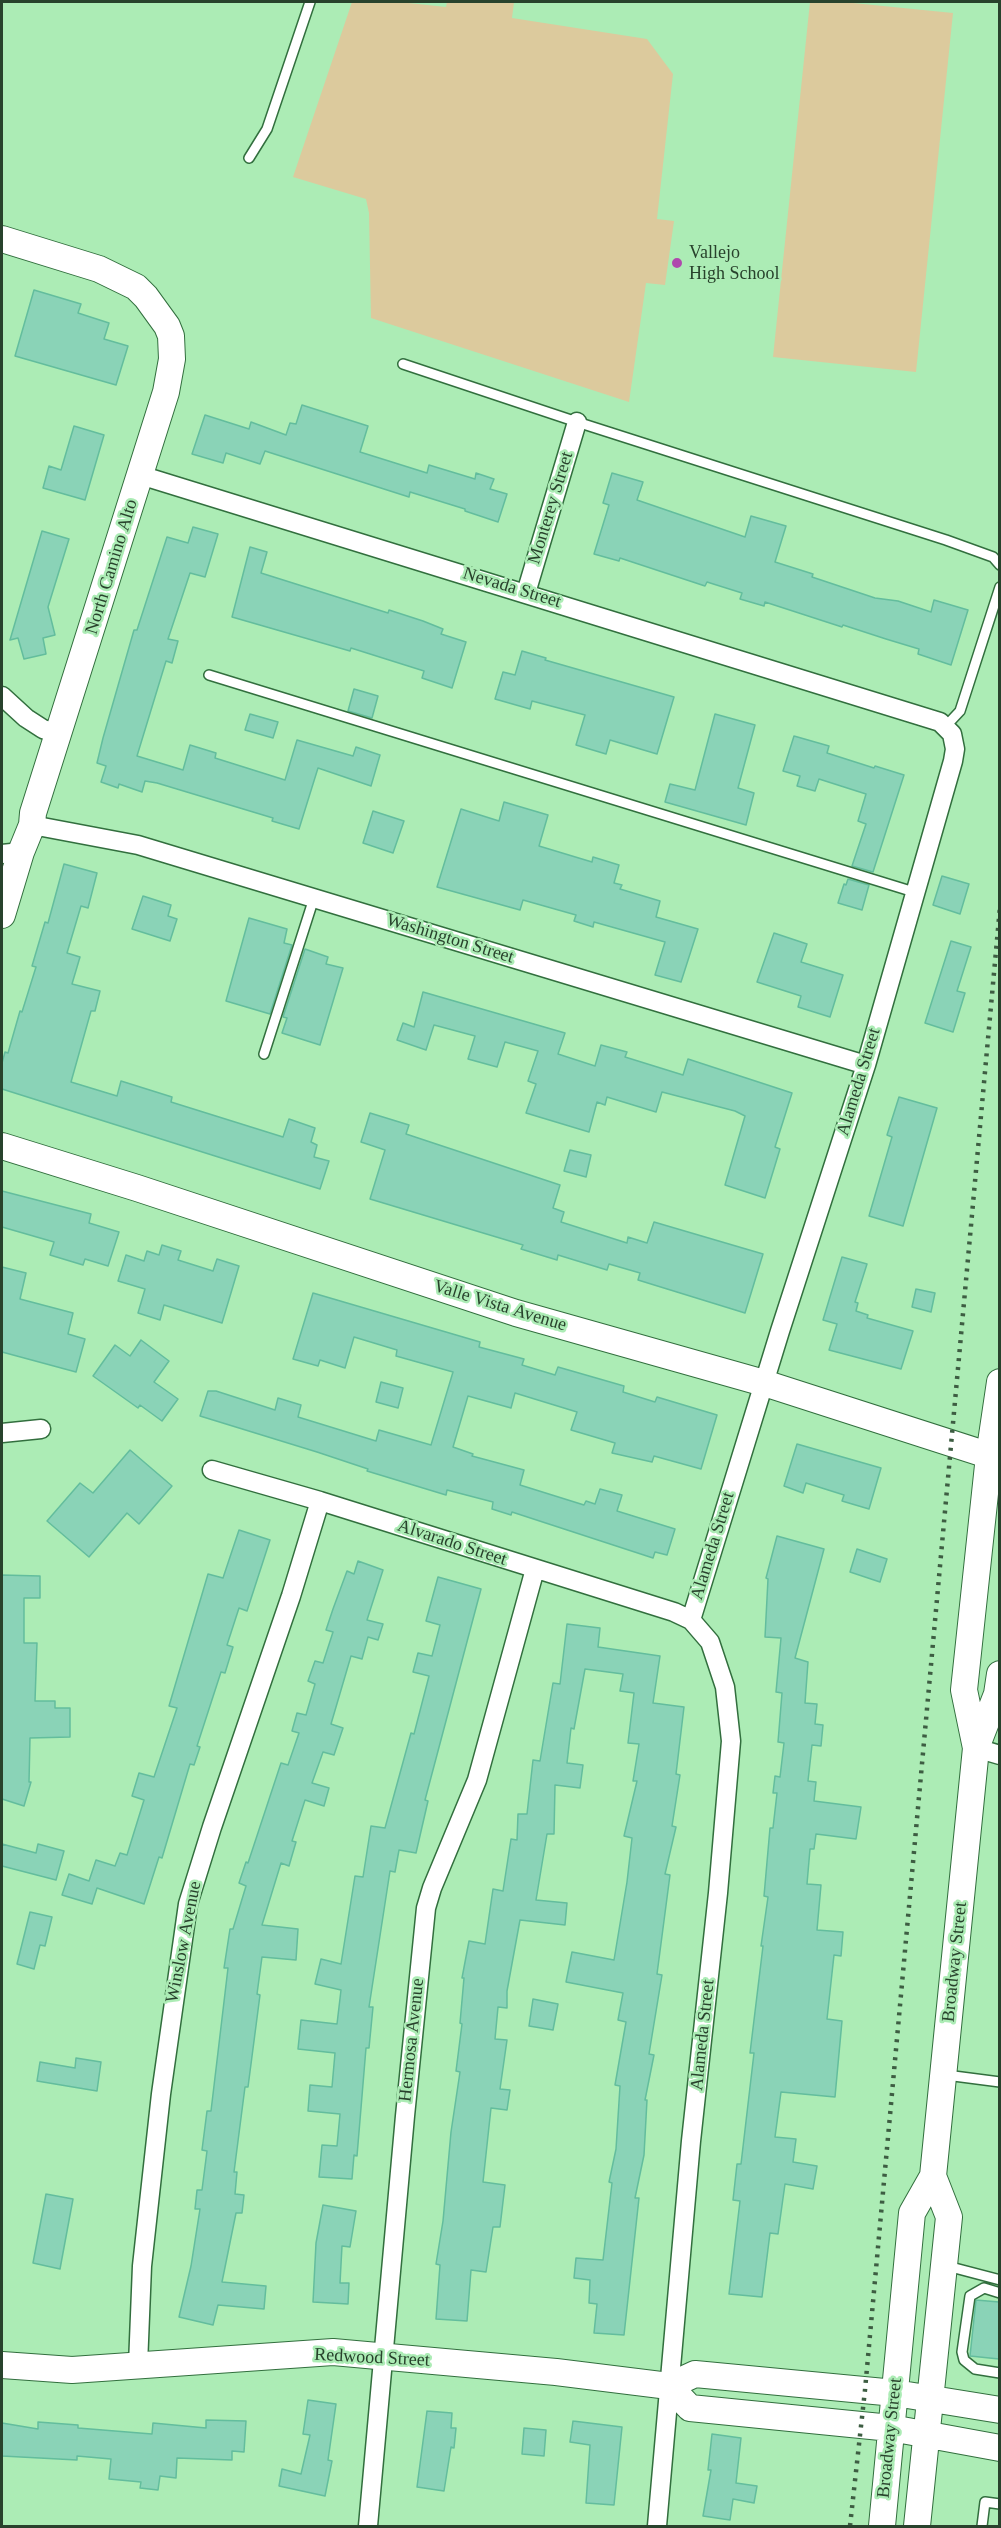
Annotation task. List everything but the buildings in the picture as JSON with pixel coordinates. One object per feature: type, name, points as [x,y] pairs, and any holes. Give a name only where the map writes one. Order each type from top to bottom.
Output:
[{"type":"main road","name":"North Camino Alto","points":[[2,239],[76,261],[117,276],[136,287],[162,317],[171,336],[172,359],[166,392],[60,735],[33,813],[32,825],[11,853],[2,915]]},
{"type":"main road","name":"Valle Vista Avenue","points":[[2,1146],[516,1313],[764,1383],[994,1457]]},
{"type":"main road","name":"Broadway Street","points":[[988,1751],[964,1690],[994,1457],[999,1382]]},
{"type":"main road","name":"Broadway Street","points":[[882,2526],[912,2213],[933,2176],[943,2074],[999,1674]]},
{"type":"main road","name":"Broadway Street","points":[[916,2526],[949,2217],[933,2176]]},
{"type":"main road","name":"Redwood Street","points":[[2,2365],[72,2370],[333,2352],[556,2372],[669,2386]]},
{"type":"main road","points":[[999,2410],[931,2397],[695,2374],[669,2386],[690,2408],[891,2428],[999,2448]]},
{"type":"street","name":"Monterey Street","points":[[526,592],[577,423]]},
{"type":"street","name":"Nevada Street","points":[[140,475],[526,592],[882,706],[940,722],[945,727]]},
{"type":"street","points":[[2,696],[26,718],[43,729],[60,735]]},
{"type":"street","name":"Alameda Street","points":[[657,2526],[691,2141],[718,1893],[730,1741],[725,1687],[710,1642],[691,1620],[866,1065],[953,760],[955,742],[952,734],[945,727]]},
{"type":"street","name":"Washington Street","points":[[32,825],[138,844],[866,1065]]},
{"type":"street","points":[[2,1433],[40,1429]]},
{"type":"street","name":"Alvarado Street","points":[[212,1470],[320,1501],[674,1612],[691,1620]]},
{"type":"street","name":"Winslow Avenue","points":[[138,2365],[145,2243],[161,2094],[188,1904],[291,1596],[320,1501]]},
{"type":"street","name":"Hermosa Avenue","points":[[368,2526],[426,1908],[432,1888],[477,1780],[535,1569]]},
{"type":"lane","points":[[249,158],[267,129],[310,2]]},
{"type":"lane","points":[[403,364],[577,423],[935,536],[993,556],[999,565]]},
{"type":"lane","points":[[945,727],[960,711],[999,587]]},
{"type":"lane","points":[[209,675],[914,892]]},
{"type":"lane","points":[[264,1054],[314,898]]},
{"type":"lane","points":[[943,2074],[999,2082]]},
{"type":"lane","points":[[944,2265],[999,2280]]},
{"type":"lane","points":[[999,2293],[984,2288],[970,2295],[962,2352],[964,2360],[975,2369],[999,2373]]},
{"type":"lane","points":[[982,2526],[985,2502],[999,2504]]},
{"type":"shaded area","points":[[352,2],[399,2],[446,7],[447,2],[514,2],[512,18],[647,39],[673,74],[657,219],[674,221],[665,285],[646,283],[629,402],[371,318],[369,213],[366,199],[293,177]]},
{"type":"shaded area","points":[[810,2],[843,2],[953,13],[916,372],[773,357]]},
{"type":"railway","points":[[850,2526],[865,2390],[1000,907]]},
{"type":"place","name":"Vallejo High School","points":[[677,263]]}]
